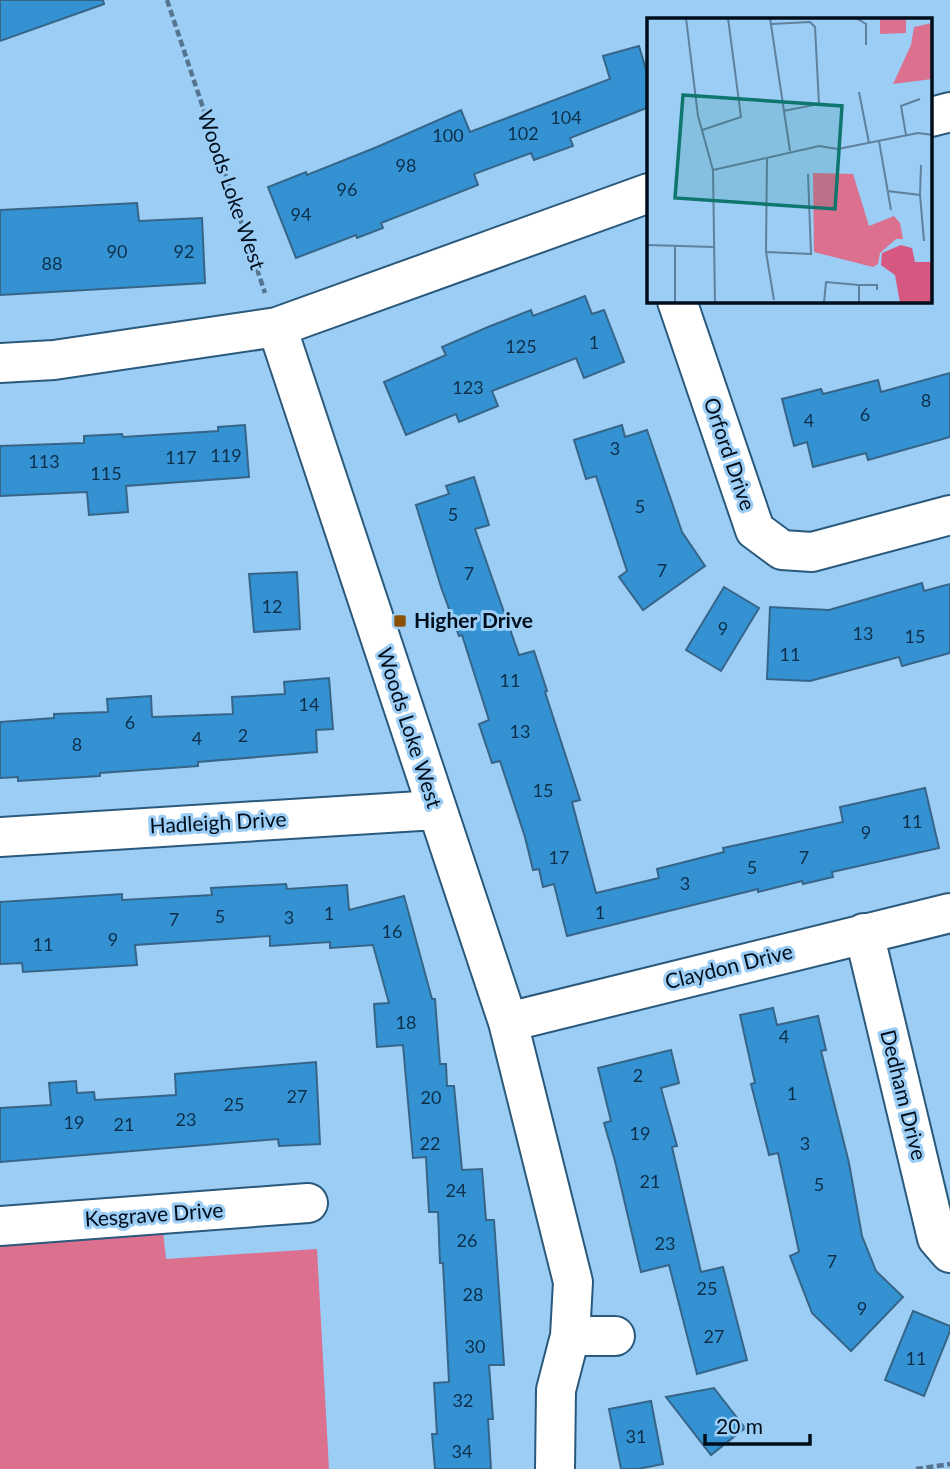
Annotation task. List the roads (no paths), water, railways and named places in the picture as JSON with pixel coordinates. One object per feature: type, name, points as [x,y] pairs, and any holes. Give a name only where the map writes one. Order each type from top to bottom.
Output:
[{"type":"street","points":[[932,117],[950,112]]},
{"type":"street","points":[[0,363],[54,360],[277,327],[647,203]]},
{"type":"street","name":"Orford Drive","points":[[678,303],[755,530],[782,550],[812,552],[950,515]]},
{"type":"street","name":"Woods Loke West","points":[[277,327],[508,1022],[573,1282],[570,1336],[556,1390],[555,1469]]},
{"type":"street","name":"Hadleigh Drive","points":[[0,836],[436,810]]},
{"type":"street","name":"Claydon Drive","points":[[508,1022],[950,913]]},
{"type":"street","name":"Dedham Drive","points":[[864,933],[937,1238],[950,1253]]},
{"type":"street","name":"Kesgrave Drive","points":[[0,1226],[308,1203]]},
{"type":"street","points":[[570,1336],[615,1336]]},
{"type":"place","name":"Higher Drive","points":[[400,621]]}]
